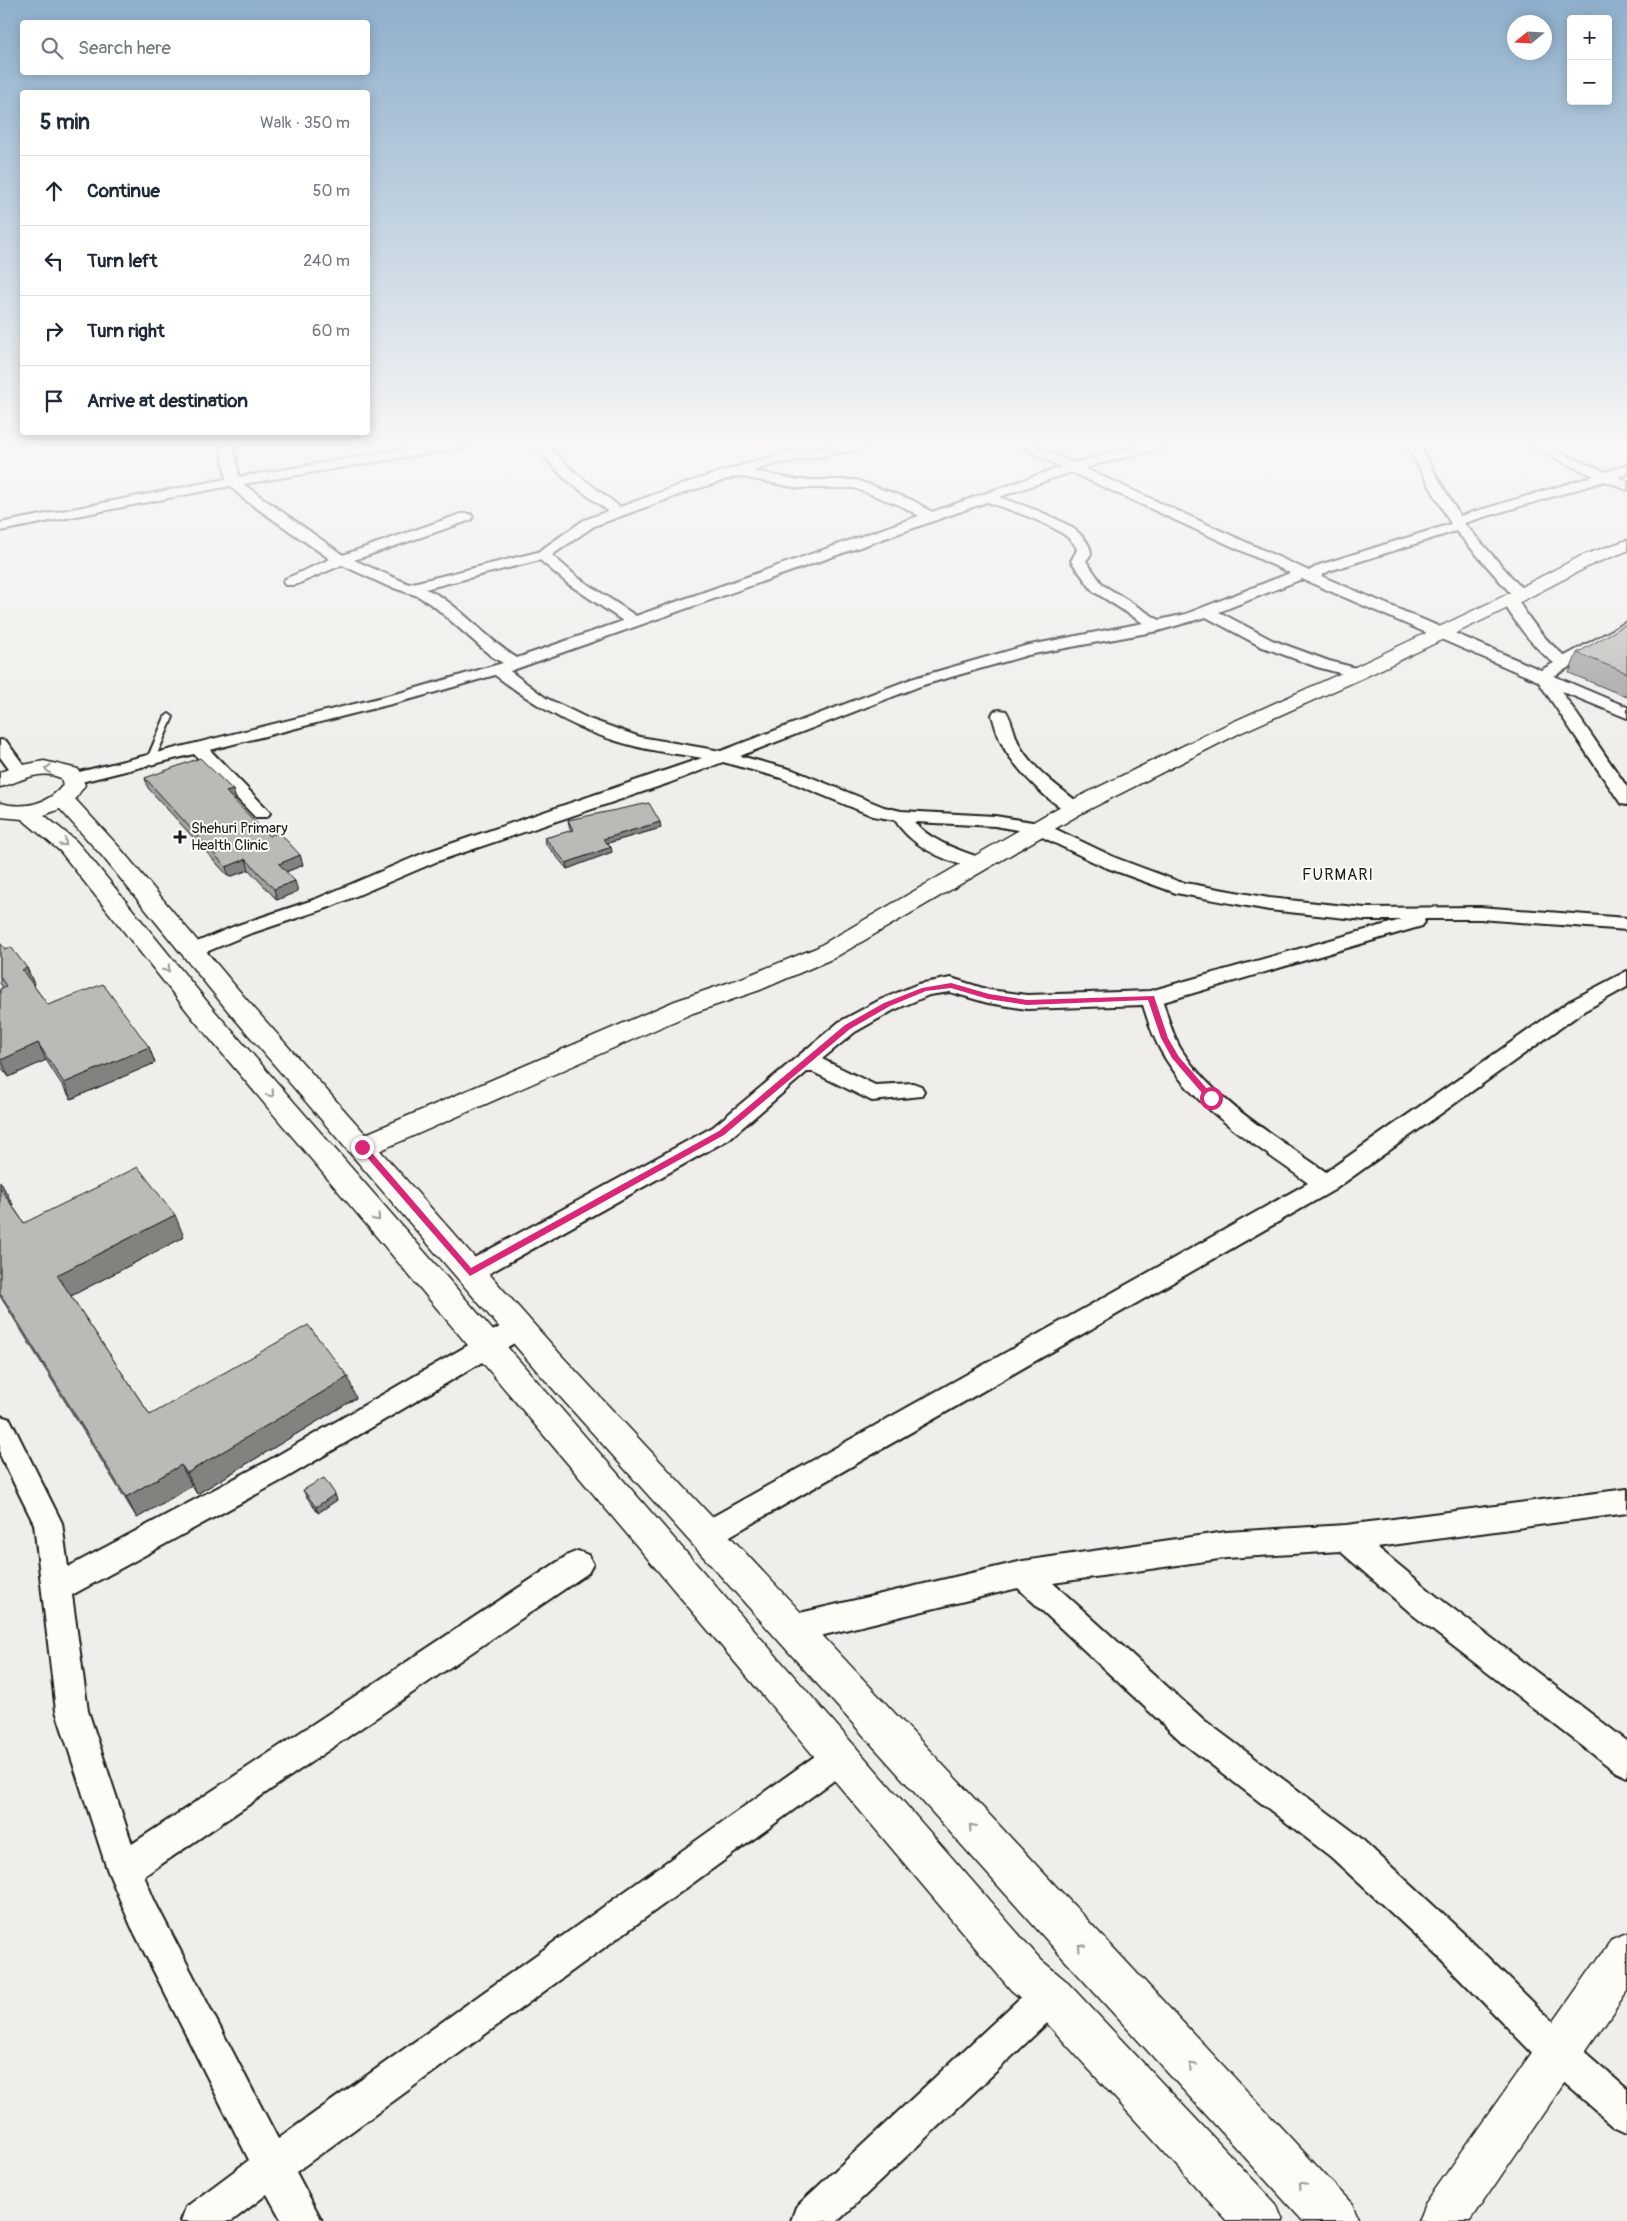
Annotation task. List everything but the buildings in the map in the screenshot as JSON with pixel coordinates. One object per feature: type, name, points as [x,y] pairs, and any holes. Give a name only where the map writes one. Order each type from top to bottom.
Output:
[{"type":"main road","points":[[362,1147],[684,1007],[751,984],[825,953],[1074,808],[1233,729],[1358,673],[1588,560],[1625,546]]},
{"type":"main road","points":[[0,781],[31,769],[54,768],[63,770],[68,789],[112,852],[192,951],[519,1328],[1077,1942],[1335,2221]]},
{"type":"main road","points":[[14,811],[53,805],[68,789]]},
{"type":"main road","points":[[14,811],[68,846],[204,1015],[1026,1975],[1050,1995],[1259,2221]]},
{"type":"main road","points":[[1442,2221],[1627,1954]]},
{"type":"street","points":[[320,546],[341,560],[390,582],[410,588],[440,604],[496,653],[516,664]]},
{"type":"street","points":[[290,582],[341,560],[383,546]]},
{"type":"street","points":[[410,588],[544,555],[557,546]]},
{"type":"street","points":[[68,789],[151,759],[409,695],[516,664],[852,546]]},
{"type":"street","points":[[1083,546],[1084,554],[1078,561],[1098,588],[1158,626]]},
{"type":"street","points":[[1242,546],[1627,713]]},
{"type":"street","points":[[192,951],[242,930],[323,904],[431,857],[511,828],[591,804],[926,679],[1025,651],[1158,626],[1208,612],[1324,568],[1392,546]]},
{"type":"street","points":[[1474,546],[1514,597],[1528,629],[1547,651],[1564,663]]},
{"type":"street","points":[[544,555],[572,580],[635,622]]},
{"type":"street","points":[[1208,612],[1266,643],[1323,664],[1358,673]]},
{"type":"street","points":[[1543,678],[1564,663],[1623,632]]},
{"type":"street","points":[[497,669],[540,701],[583,723],[637,742],[721,756],[787,774],[861,806],[901,816],[995,821],[1039,828],[1109,862],[1176,887],[1269,904],[1365,914],[1480,913],[1627,924]]},
{"type":"street","points":[[1543,678],[1625,792]]},
{"type":"street","points":[[1000,716],[1005,737],[1019,761],[1074,808]]},
{"type":"street","points":[[0,746],[20,772]]},
{"type":"street","points":[[197,747],[261,814]]},
{"type":"street","points":[[901,816],[906,827],[921,840],[980,864]]},
{"type":"street","points":[[470,1272],[722,1133],[847,1027],[887,1005],[925,989],[951,986],[988,996],[1027,1002],[1151,998],[1442,914]]},
{"type":"street","points":[[706,1535],[1326,1184],[1577,1006],[1627,978]]},
{"type":"street","points":[[1151,998],[1164,1038],[1176,1058],[1211,1098],[1326,1184]]},
{"type":"street","points":[[803,1065],[816,1065],[872,1093],[913,1091]]},
{"type":"street","points":[[56,1590],[276,1470],[486,1345],[519,1328]]},
{"type":"street","points":[[0,1427],[48,1523],[72,1711],[124,1869],[143,1914],[272,2166],[303,2221]]},
{"type":"street","points":[[791,1629],[1023,1574],[1226,1545],[1346,1538],[1627,1501]]},
{"type":"street","points":[[1346,1538],[1424,1605],[1627,1762]]},
{"type":"street","points":[[124,1869],[578,1564]]},
{"type":"street","points":[[1023,1574],[1082,1631],[1194,1731],[1342,1846],[1450,1944],[1558,2053],[1627,2113]]},
{"type":"street","points":[[200,2221],[272,2166],[840,1757]]},
{"type":"street","points":[[810,2221],[1050,1995]]},
{"type":"lane","points":[[151,759],[169,718]]},
{"type":"place","name":"Shehuri Primary Health Clinic","points":[[180,837]]},
{"type":"district","name":"FURMARI","points":[[1338,875]]},
{"type":"route","points":[[362,1147],[470,1272],[722,1133],[847,1027],[887,1005],[925,989],[951,986],[988,996],[1027,1002],[1151,998],[1164,1038],[1176,1058],[1211,1098]]}]
